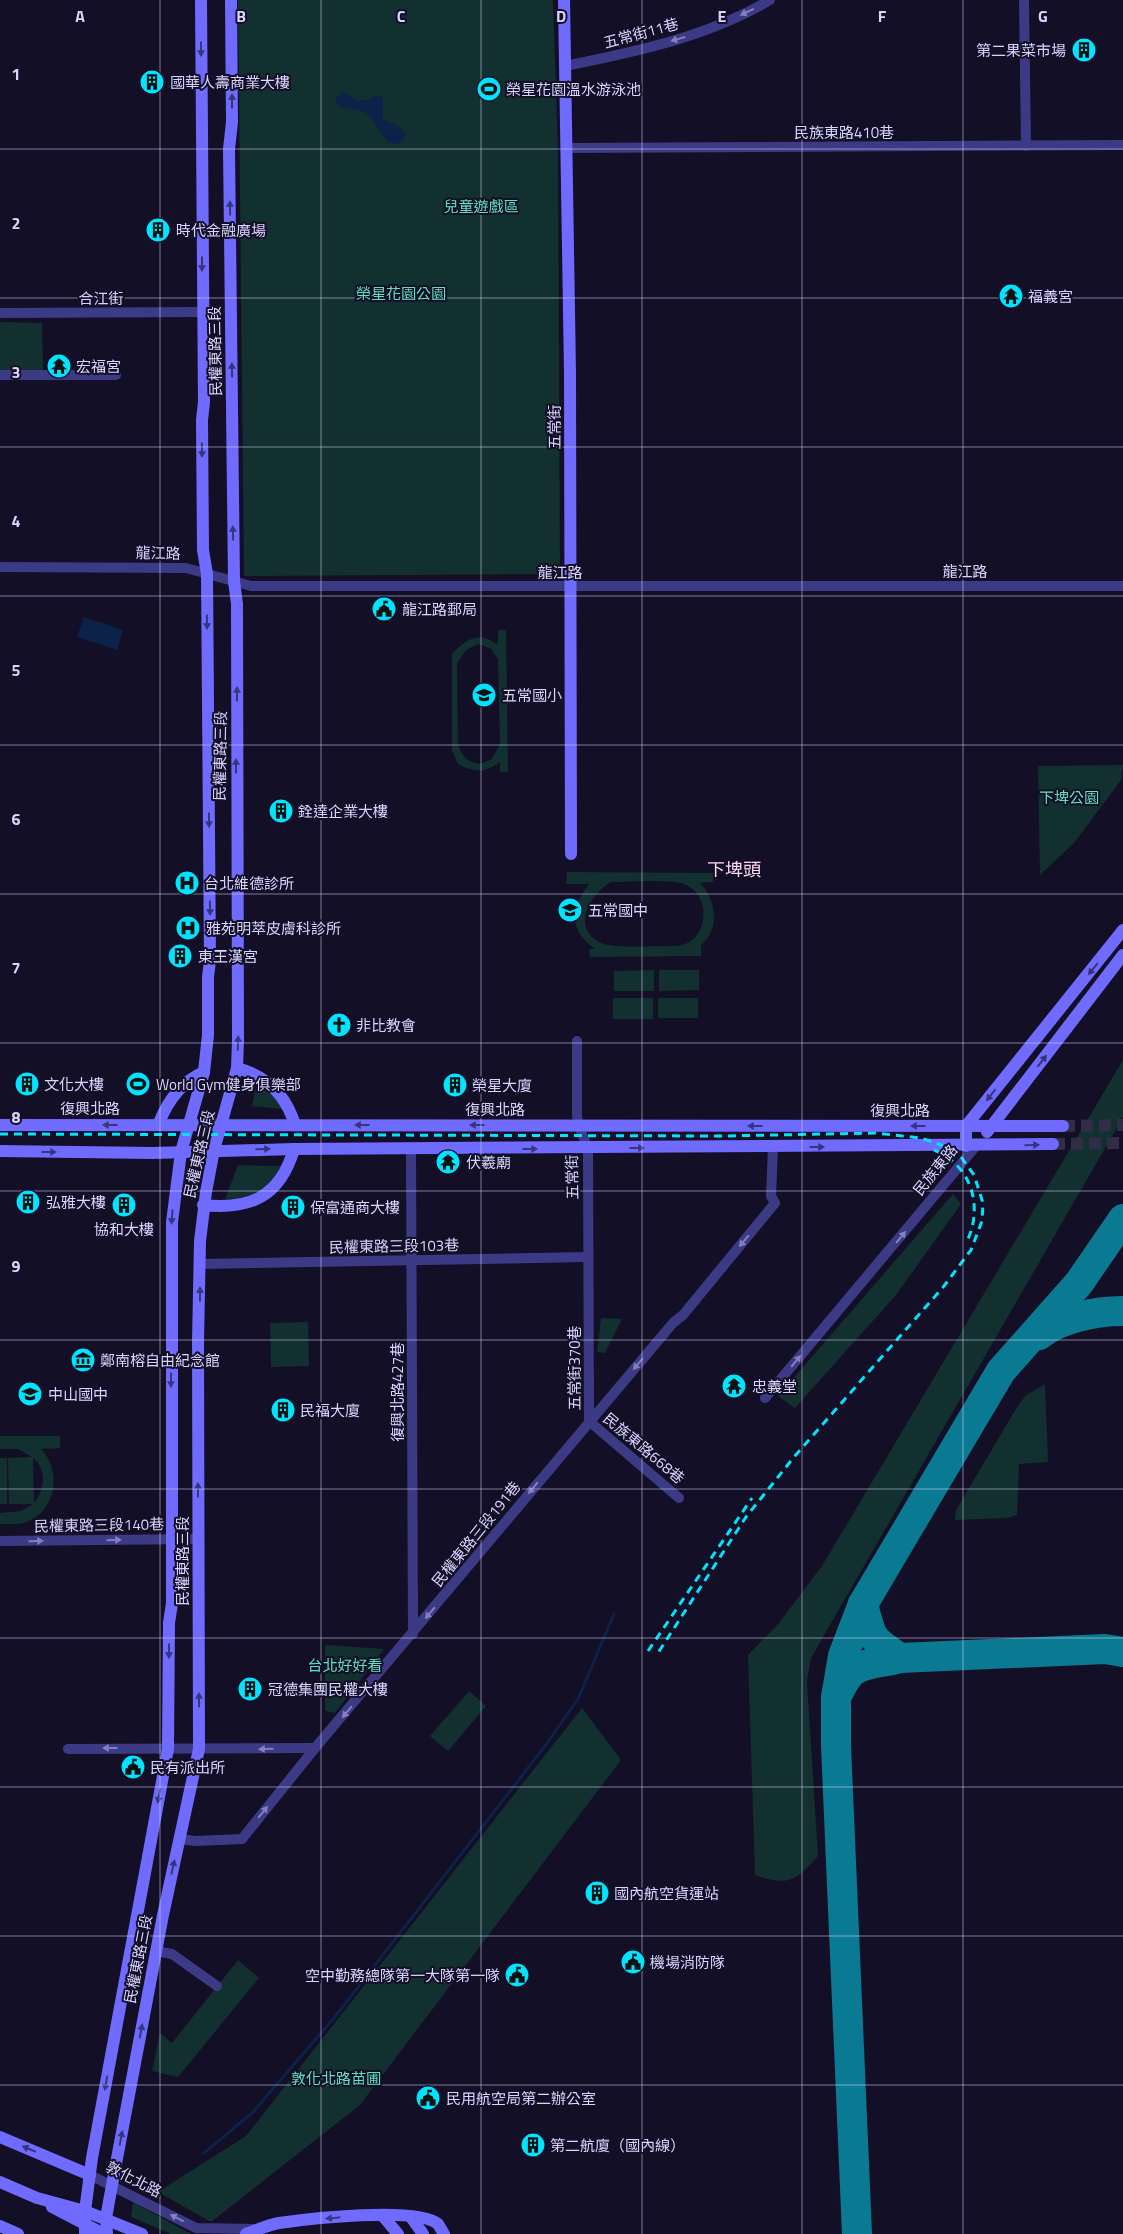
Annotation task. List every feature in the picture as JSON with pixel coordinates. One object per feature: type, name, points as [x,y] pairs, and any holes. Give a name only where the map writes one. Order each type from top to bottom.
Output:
[{"type":"main road","name":"民權東路三段","points":[[84,2230],[90,2175],[173,1749],[171,1232],[174,1195],[181,1152],[207,1056],[210,961],[207,574],[203,538],[201,0]]},
{"type":"main road","name":"民權東路三段","points":[[105,2234],[106,2218],[156,1952],[199,1749],[199,1264],[204,1205],[214,1150],[237,1068],[236,742],[238,726],[237,604],[234,581],[229,150],[232,122],[231,0]]},
{"type":"main road","name":"五常街","points":[[564,0],[571,588],[571,854]]},
{"type":"main road","points":[[966,1126],[1123,930]]},
{"type":"main road","name":"民族東路","points":[[971,1146],[990,1127],[1123,955]]},
{"type":"main road","points":[[237,1068],[253,1072],[272,1085],[286,1103],[294,1125]]},
{"type":"main road","points":[[159,1124],[164,1111],[177,1090],[204,1072]]},
{"type":"main road","name":"復興北路","points":[[0,1125],[1062,1126]]},
{"type":"main road","name":"民族東路","points":[[966,1126],[971,1146]]},
{"type":"main road","points":[[0,1152],[1052,1144]]},
{"type":"main road","points":[[204,1205],[228,1208],[258,1198],[282,1178],[294,1149]]},
{"type":"main road","name":"敦化北路","points":[[0,2136],[90,2175]]},
{"type":"main road","points":[[0,2182],[37,2198],[85,2210],[142,2234]]},
{"type":"main road","points":[[37,2198],[84,2230],[105,2234]]},
{"type":"main road","name":"敦化北路","points":[[261,2231],[352,2216],[382,2216],[411,2217],[437,2224],[444,2234]]},
{"type":"main road","points":[[382,2216],[395,2227],[398,2234]]},
{"type":"main road","points":[[411,2217],[423,2234]]},
{"type":"main road","points":[[0,2226],[18,2234]]},
{"type":"street","name":"五常街11巷","points":[[565,66],[624,55],[689,36],[770,0]]},
{"type":"street","points":[[1024,0],[1026,146]]},
{"type":"street","name":"民族東路410巷","points":[[566,148],[1123,145]]},
{"type":"street","name":"合江街","points":[[0,313],[203,312]]},
{"type":"street","points":[[0,375],[116,374]]},
{"type":"street","name":"龍江路","points":[[0,567],[186,568],[251,586],[571,588],[1123,586]]},
{"type":"street","name":"五常街","points":[[577,1041],[578,1126],[588,1149],[588,1315]]},
{"type":"street","name":"民族東路","points":[[765,1398],[971,1146]]},
{"type":"street","name":"民權東路三段191巷","points":[[180,1838],[195,1841],[242,1839],[315,1748],[413,1634],[673,1323],[683,1315],[775,1203],[771,1196],[773,1147]]},
{"type":"street","name":"復興北路427巷","points":[[411,1149],[413,1634]]},
{"type":"street","name":"民權東路三段103巷","points":[[199,1264],[588,1258]]},
{"type":"street","name":"五常街370巷","points":[[588,1315],[589,1422]]},
{"type":"street","name":"民族東路668巷","points":[[589,1422],[679,1498]]},
{"type":"street","name":"民權東路三段140巷","points":[[0,1541],[198,1539]]},
{"type":"street","points":[[68,1749],[315,1748]]},
{"type":"street","points":[[156,1952],[172,1954],[218,1986]]},
{"type":"street","name":"敦化北路","points":[[90,2175],[196,2228],[261,2231]]},
{"type":"green space","name":"榮星花園公園","points":[[238,0],[553,0],[558,151],[560,574],[244,576]]},
{"type":"green space","points":[[0,322],[42,323],[43,371],[0,372]]},
{"type":"green space","points":[[498,630],[506,630],[508,772],[500,772],[500,762],[485,770],[469,769],[458,764],[452,750],[452,654],[468,640],[479,637],[498,645]],"holes":[[[478,644],[491,649],[498,659],[500,744],[492,759],[480,764],[466,758],[458,745],[457,663],[466,650]]]},
{"type":"green space","name":"下埤公園","points":[[1123,765],[1121,780],[1074,843],[1040,875],[1038,766]]},
{"type":"green space","points":[[567,872],[713,873],[713,882],[700,883],[713,905],[714,923],[712,931],[701,945],[701,956],[590,957],[589,949],[595,949],[580,934],[575,918],[579,902],[589,884],[566,884]],"holes":[[[611,882],[673,882],[691,888],[699,896],[703,906],[704,918],[701,928],[695,938],[686,944],[673,946],[604,944],[594,938],[588,930],[585,922],[586,913],[595,896]]]},
{"type":"green space","points":[[654,970],[654,991],[614,991],[614,971]]},
{"type":"green space","points":[[659,970],[699,970],[699,990],[659,991]]},
{"type":"green space","points":[[613,998],[653,998],[653,1019],[613,1019]]},
{"type":"green space","points":[[658,998],[698,998],[698,1018],[658,1018]]},
{"type":"green space","points":[[1123,1060],[1123,1117],[811,1658],[807,1681],[818,1856],[797,1876],[790,1879],[783,1881],[755,1875],[748,1655],[778,1624],[822,1566]]},
{"type":"green space","points":[[257,1082],[268,1087],[283,1109],[252,1106]]},
{"type":"green space","points":[[238,1165],[280,1166],[271,1181],[258,1192],[234,1199],[225,1199]]},
{"type":"green space","points":[[953,1194],[961,1204],[896,1295],[795,1408],[778,1396]]},
{"type":"green space","points":[[601,1318],[622,1319],[605,1353],[597,1352]]},
{"type":"green space","points":[[308,1322],[309,1366],[271,1367],[270,1323]]},
{"type":"green space","points":[[1045,1384],[1048,1462],[1019,1464],[1017,1515],[1007,1518],[955,1520],[956,1510],[1017,1407],[1026,1395]]},
{"type":"green space","points":[[0,1436],[60,1436],[60,1448],[41,1449],[48,1459],[54,1480],[53,1491],[49,1501],[35,1518],[24,1523],[0,1524],[0,1513],[21,1511],[33,1504],[9,1504],[8,1458],[32,1457],[18,1449],[0,1449]],"holes":[[[33,1458],[38,1463],[43,1480],[38,1498],[34,1503]]]},
{"type":"green space","points":[[0,1458],[7,1458],[7,1504],[0,1504]]},
{"type":"green space","name":"台北好好看","points":[[325,1645],[384,1649],[335,1713],[325,1711]]},
{"type":"green space","points":[[469,1691],[486,1706],[448,1751],[430,1736]]},
{"type":"green space","name":"敦化北路苗圃","points":[[582,1708],[621,1760],[360,2105],[211,2222],[158,2192],[246,2136]]},
{"type":"green space","points":[[238,1960],[259,1978],[178,2077],[152,2071],[160,2033],[172,2043]]},
{"type":"green space","points":[[133,2202],[191,2234],[171,2234],[131,2217]]},
{"type":"water","points":[[343,92],[361,101],[381,96],[383,99],[383,119],[401,129],[405,136],[402,141],[395,144],[388,142],[366,114],[355,109],[337,105],[335,99]]},
{"type":"water","points":[[84,617],[123,630],[117,650],[77,637]]},
{"type":"waterway","points":[[204,2153],[252,2113],[334,2018],[545,1746],[578,1699],[614,1614]]},
{"type":"taxiway","points":[[857,2234],[836,1746],[836,1697],[843,1656],[863,1604],[1001,1371],[1079,1283],[1123,1219]]},
{"type":"taxiway","points":[[1039,1335],[1057,1324],[1068,1320],[1101,1312],[1123,1311]]},
{"type":"taxiway","points":[[863,1604],[868,1624],[874,1637],[900,1658]]},
{"type":"taxiway","points":[[837,1695],[848,1677],[857,1668],[900,1658],[1105,1649],[1123,1652]]},
{"type":"tunnel","points":[[1063,1126],[1123,1125]]},
{"type":"tunnel","points":[[1053,1144],[1123,1143]]},
{"type":"railway","points":[[0,1134],[722,1136],[875,1133],[921,1138],[941,1145],[961,1157],[974,1175],[983,1203],[982,1221],[971,1250],[944,1286],[794,1457],[746,1517],[656,1656]]},
{"type":"railway","points":[[934,1150],[957,1165],[970,1187],[974,1200],[974,1213],[968,1239]]},
{"type":"railway","points":[[648,1651],[752,1498]]},
{"type":"place","name":"第二果菜市場","points":[[1084,50]]},
{"type":"place","name":"國華人壽商業大樓","points":[[152,82]]},
{"type":"place","name":"榮星花園溫水游泳池","points":[[489,89]]},
{"type":"place","name":"時代金融廣場","points":[[158,230]]},
{"type":"place","name":"福義宮","points":[[1011,296]]},
{"type":"place","name":"宏福宮","points":[[59,366]]},
{"type":"place","name":"龍江路郵局","points":[[384,609]]},
{"type":"place","name":"五常國小","points":[[484,695]]},
{"type":"place","name":"銓達企業大樓","points":[[281,811]]},
{"type":"place","name":"台北維德診所","points":[[187,883]]},
{"type":"place","name":"五常國中","points":[[570,910]]},
{"type":"place","name":"雅苑明萃皮膚科診所","points":[[188,928]]},
{"type":"place","name":"東王漢宮","points":[[180,956]]},
{"type":"place","name":"非比教會","points":[[339,1025]]},
{"type":"place","name":"文化大樓","points":[[27,1084]]},
{"type":"place","name":"World Gym健身俱樂部","points":[[138,1084]]},
{"type":"place","name":"榮星大廈","points":[[455,1085]]},
{"type":"place","name":"伏羲廟","points":[[448,1162]]},
{"type":"place","name":"弘雅大樓","points":[[28,1202]]},
{"type":"place","name":"協和大樓","points":[[124,1205]]},
{"type":"place","name":"保富通商大樓","points":[[293,1207]]},
{"type":"place","name":"鄭南榕自由紀念館","points":[[83,1360]]},
{"type":"place","name":"忠義堂","points":[[734,1386]]},
{"type":"place","name":"中山國中","points":[[30,1394]]},
{"type":"place","name":"民福大廈","points":[[283,1410]]},
{"type":"place","name":"冠德集團民權大樓","points":[[250,1689]]},
{"type":"place","name":"民有派出所","points":[[133,1767]]},
{"type":"place","name":"國內航空貨運站","points":[[597,1893]]},
{"type":"place","name":"機場消防隊","points":[[633,1962]]},
{"type":"place","name":"空中勤務總隊第一大隊第一隊","points":[[517,1975]]},
{"type":"place","name":"民用航空局第二辦公室","points":[[428,2098]]},
{"type":"place","name":"第二航廈（國內線）","points":[[533,2145]]},
{"type":"district","name":"下埤頭","points":[[734,869]]},
{"type":"park label","name":"兒童遊戲區","points":[[481,206]]}]
